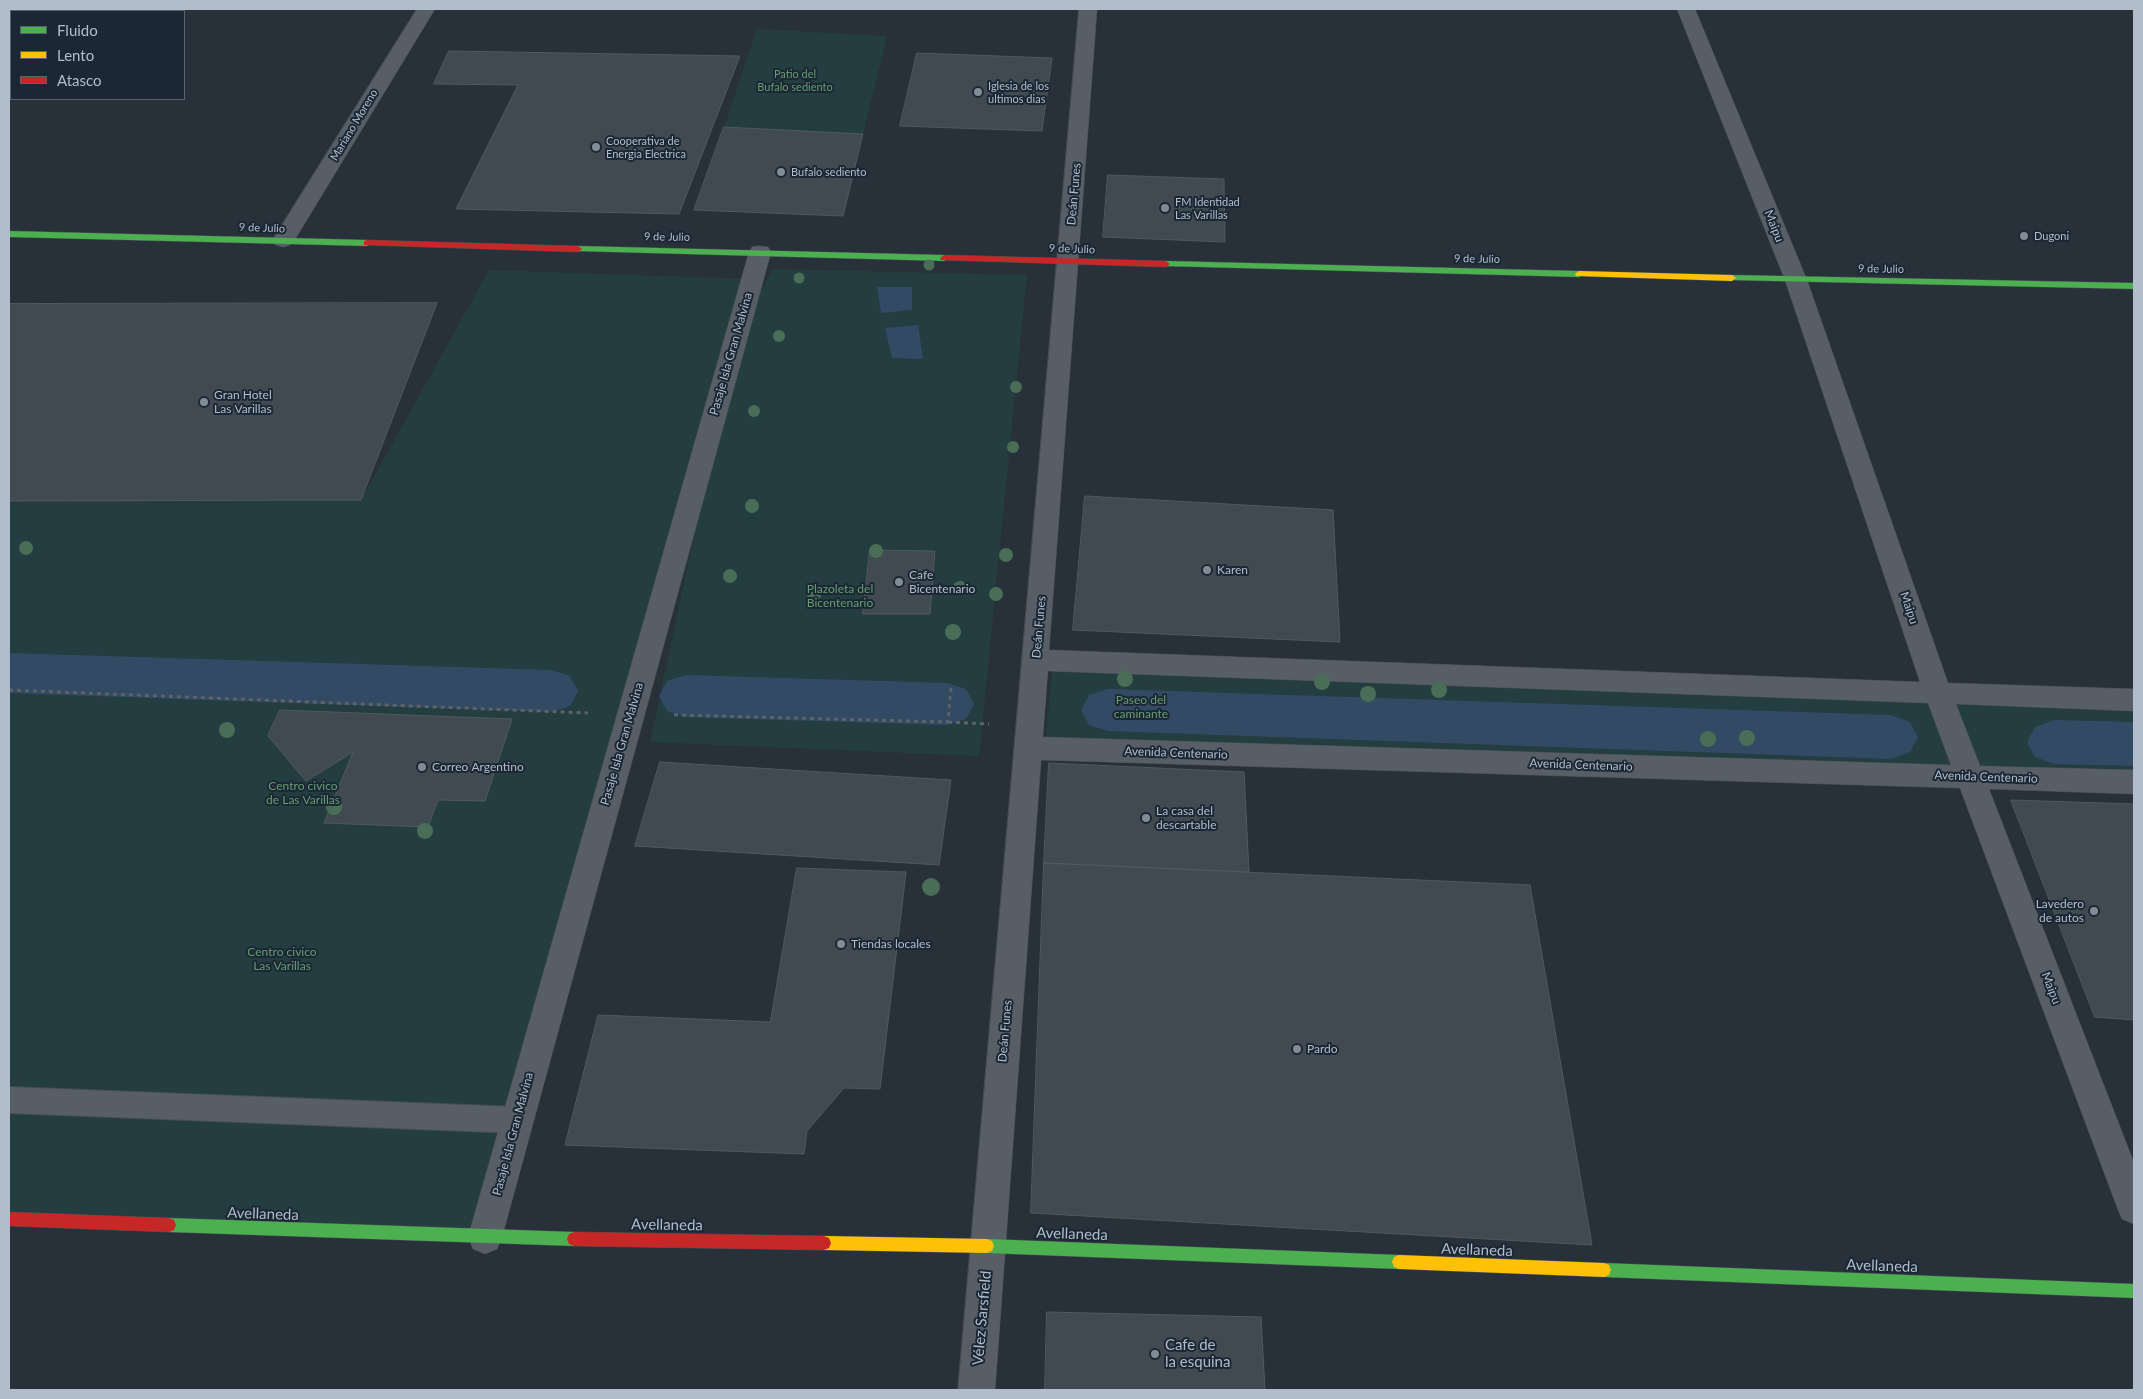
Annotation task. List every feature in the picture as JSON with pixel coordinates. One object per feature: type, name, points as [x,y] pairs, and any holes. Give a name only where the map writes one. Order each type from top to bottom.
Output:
[{"type":"street","name":"Mariano Moreno","points":[[283,241],[426,9]]},
{"type":"street","name":"Deán Funes","points":[[988,1246],[1088,9]]},
{"type":"street","name":"Maipu","points":[[1686,9],[1796,280],[1938,693],[2134,1207]]},
{"type":"street","name":"9 de Julio","points":[[9,234],[1796,280],[2134,286]]},
{"type":"street","name":"Pasaje Isla Gran Malvina","points":[[485,1237],[760,252]]},
{"type":"street","points":[[1036,660],[2134,700]]},
{"type":"street","name":"Avenida Centenario","points":[[1028,748],[2134,782]]},
{"type":"street","name":"Avellaneda","points":[[9,1219],[485,1237],[988,1246],[2134,1291]]},
{"type":"street","name":"Vélez Sarsfield","points":[[976,1390],[988,1246]]},
{"type":"lane","points":[[9,1100],[517,1120]]},
{"type":"path","points":[[9,690],[630,714],[948,722],[950,688]]},
{"type":"green space","name":"Patio del Bufalo sediento","points":[[757,29],[887,36],[863,134],[724,127]]},
{"type":"green space","name":"Centro civico de Las Varillas","points":[[773,269],[1027,275],[979,756],[650,742],[734,348],[485,1237],[9,1219],[9,501],[361,500],[489,270],[752,279],[736,337]]},
{"type":"green space","name":"Paseo del caminante","points":[[1052,671],[2134,710],[2134,775],[1046,737]]},
{"type":"water","points":[[877,287],[912,287],[912,310],[881,313]]},
{"type":"water","points":[[918,325],[923,359],[892,358],[885,328]]},
{"type":"building","name":"Cooperativa de Energia Electrica","points":[[449,51],[740,56],[679,214],[456,209],[518,85],[434,84]]},
{"type":"building","name":"Iglesia de los ultimos dias","points":[[917,53],[1052,58],[1042,131],[900,126]]},
{"type":"building","name":"Bufalo sediento","points":[[724,127],[863,134],[843,216],[694,210]]},
{"type":"building","name":"FM Identidad Las Varillas","points":[[1108,175],[1224,179],[1225,242],[1103,237]]},
{"type":"building","name":"Gran Hotel Las Varillas","points":[[437,303],[361,500],[9,501],[9,304]]},
{"type":"building","name":"Karen","points":[[1085,496],[1333,510],[1340,642],[1073,630]]},
{"type":"building","name":"Cafe Bicentenario","points":[[870,550],[935,551],[930,614],[863,614]]},
{"type":"building","name":"Correo Argentino","points":[[280,710],[512,719],[485,801],[438,800],[428,827],[324,823],[353,752],[306,781],[268,736]]},
{"type":"building","points":[[660,762],[951,780],[939,865],[635,846]]},
{"type":"building","name":"La casa del descartable","points":[[1049,763],[1244,772],[1249,872],[1044,863]]},
{"type":"building","name":"Lavedero de autos","points":[[2011,800],[2134,804],[2134,1020],[2095,1017]]},
{"type":"building","name":"Pardo","points":[[1044,863],[1530,885],[1592,1245],[1031,1213]]},
{"type":"building","name":"Tiendas locales","points":[[797,868],[906,872],[880,1089],[844,1088],[807,1131],[804,1154],[565,1145],[598,1015],[770,1022]]},
{"type":"building","name":"Cafe de la esquina","points":[[1047,1312],[1261,1317],[1265,1390],[1045,1390]]},
{"type":"waterway","points":[[9,673],[551,691]]},
{"type":"waterway","points":[[686,696],[947,704]]},
{"type":"waterway","points":[[1108,710],[1891,737]]},
{"type":"waterway","points":[[2054,742],[2134,744]]},
{"type":"traffic: fast","points":[[9,234],[367,243]]},
{"type":"traffic: fast","points":[[578,249],[944,258]]},
{"type":"traffic: fast","points":[[1166,264],[1579,274]]},
{"type":"traffic: fast","points":[[1732,278],[2134,286]]},
{"type":"traffic: fast","points":[[169,1225],[574,1239]]},
{"type":"traffic: fast","points":[[987,1246],[1399,1262]]},
{"type":"traffic: fast","points":[[1604,1270],[2134,1291]]},
{"type":"traffic: slow","points":[[1579,274],[1732,278]]},
{"type":"traffic: slow","points":[[824,1243],[987,1246]]},
{"type":"traffic: slow","points":[[1399,1262],[1604,1270]]},
{"type":"traffic: jam","points":[[367,243],[578,249]]},
{"type":"traffic: jam","points":[[944,258],[1166,264]]},
{"type":"traffic: jam","points":[[9,1219],[169,1225]]},
{"type":"traffic: jam","points":[[574,1239],[824,1243]]},
{"type":"place","name":"Iglesia de los ultimos dias","points":[[978,92]]},
{"type":"place","name":"Cooperativa de Energia Electrica","points":[[596,147]]},
{"type":"place","name":"Bufalo sediento","points":[[781,172]]},
{"type":"place","name":"FM Identidad Las Varillas","points":[[1165,208]]},
{"type":"place","name":"Dugoni","points":[[2024,236]]},
{"type":"place","name":"Gran Hotel Las Varillas","points":[[204,402]]},
{"type":"place","name":"Karen","points":[[1207,570]]},
{"type":"place","name":"Cafe Bicentenario","points":[[899,582]]},
{"type":"place","name":"Correo Argentino","points":[[422,767]]},
{"type":"place","name":"La casa del descartable","points":[[1146,818]]},
{"type":"place","name":"Lavedero de autos","points":[[2094,911]]},
{"type":"place","name":"Tiendas locales","points":[[841,944]]},
{"type":"place","name":"Pardo","points":[[1297,1049]]},
{"type":"place","name":"Cafe de la esquina","points":[[1155,1354]]},
{"type":"park label","name":"Plazoleta del Bicentenario","points":[[840,596]]},
{"type":"park label","name":"Centro civico Las Varillas","points":[[282,959]]}]
